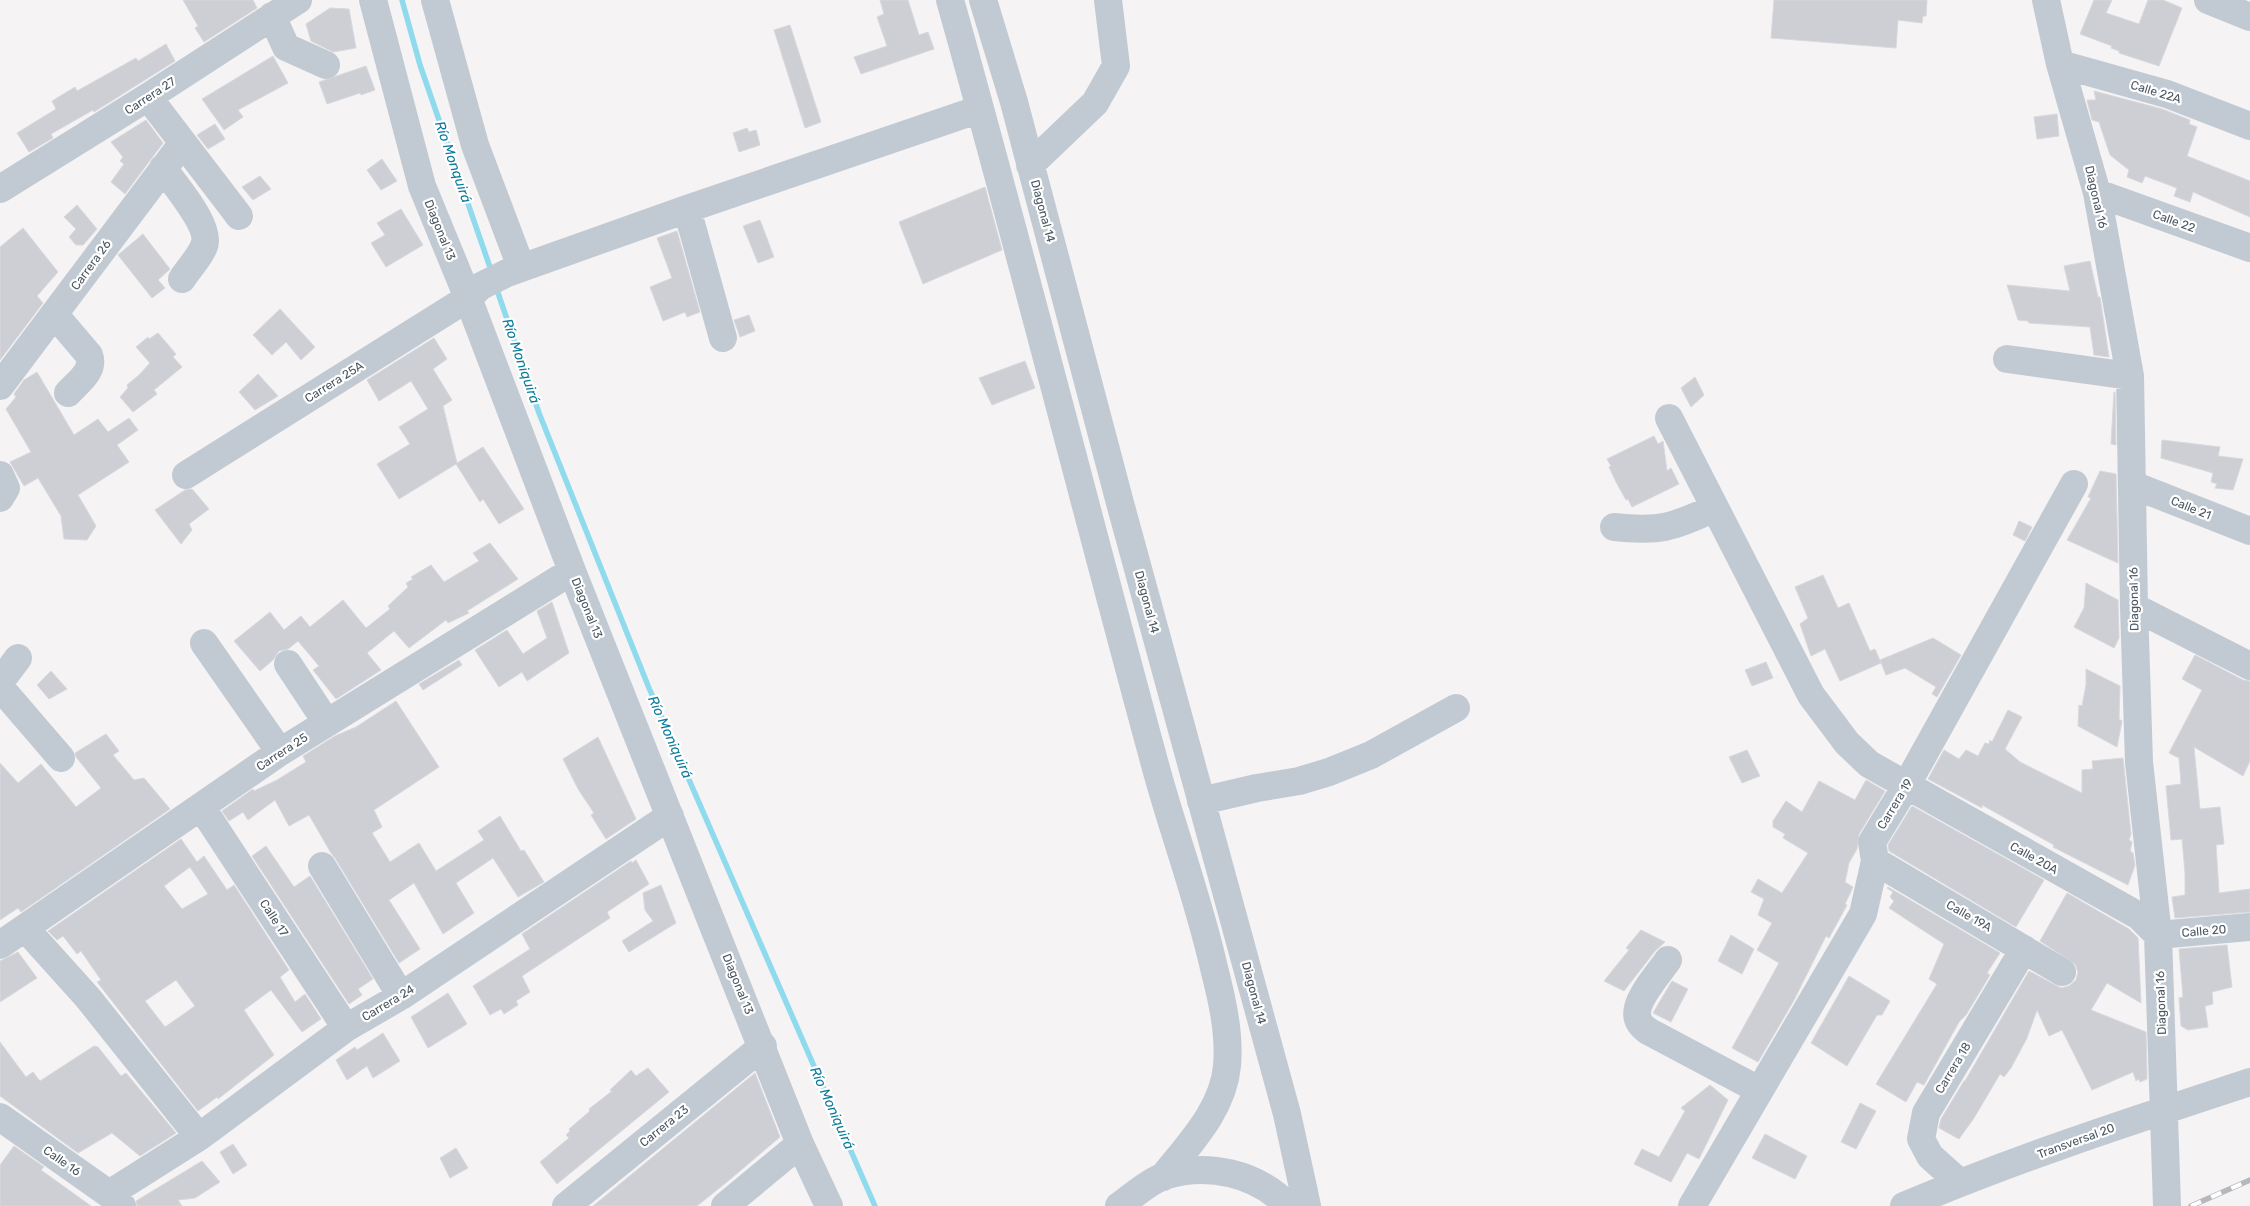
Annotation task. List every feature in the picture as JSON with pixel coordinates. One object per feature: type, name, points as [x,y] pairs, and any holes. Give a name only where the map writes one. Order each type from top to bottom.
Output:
[{"type":"street","name":"Carrera 27","points":[[0,189],[148,97],[298,0]]},
{"type":"street","name":"Diagonal 13","points":[[373,0],[422,186],[474,292],[572,570],[763,1046],[800,1144],[829,1206]]},
{"type":"street","points":[[435,0],[475,145],[514,270]]},
{"type":"street","points":[[950,0],[1159,776],[1206,931],[1219,989],[1227,1047],[1227,1067],[1222,1088],[1200,1131],[1163,1177],[1119,1206]]},
{"type":"street","name":"Diagonal 14","points":[[983,0],[1030,165],[1287,1114],[1307,1206]]},
{"type":"street","points":[[1030,165],[1095,103],[1110,79],[1116,66],[1108,0]]},
{"type":"street","name":"Diagonal 16","points":[[2046,0],[2060,64],[2097,193],[2130,376],[2139,762],[2158,935],[2167,1206]]},
{"type":"street","points":[[2054,32],[2068,0]]},
{"type":"street","points":[[2208,0],[2250,17]]},
{"type":"street","points":[[272,16],[286,47],[326,65]]},
{"type":"street","name":"Calle 22A","points":[[2060,64],[2167,94],[2250,126]]},
{"type":"street","points":[[148,97],[182,144],[239,216]]},
{"type":"street","name":"Carrera 25A","points":[[186,475],[474,292],[514,270],[980,109]]},
{"type":"street","name":"Carrera 26","points":[[0,386],[182,144]]},
{"type":"street","points":[[163,168],[202,224],[206,235],[205,245],[182,279]]},
{"type":"street","name":"Calle 22","points":[[2097,193],[2250,248]]},
{"type":"street","points":[[686,209],[723,338]]},
{"type":"street","points":[[55,314],[89,355],[91,362],[89,370],[68,393]]},
{"type":"street","points":[[2006,359],[2130,376]]},
{"type":"street","name":"Calle 20A","points":[[1669,418],[1811,694],[1852,748],[1869,764],[1906,786],[2139,916],[2158,935]]},
{"type":"street","points":[[0,475],[6,488],[0,498]]},
{"type":"street","name":"Carrera 19","points":[[1692,1206],[1863,914],[1875,861],[1872,842],[1906,786],[2074,484]]},
{"type":"street","name":"Calle 21","points":[[2133,485],[2250,531]]},
{"type":"street","points":[[1614,527],[1646,530],[1661,529],[1676,526],[1715,508]]},
{"type":"street","name":"Carrera 25","points":[[0,945],[202,808],[280,752],[572,570]]},
{"type":"street","points":[[2134,607],[2250,666]]},
{"type":"street","points":[[204,643],[280,752]]},
{"type":"street","points":[[0,682],[18,658]]},
{"type":"street","points":[[288,664],[327,723]]},
{"type":"street","points":[[0,687],[61,758]]},
{"type":"street","points":[[1201,801],[1299,781],[1329,772],[1371,755],[1456,708]]},
{"type":"street","name":"Calle 17","points":[[202,808],[346,1028]]},
{"type":"street","name":"Carrera 24","points":[[116,1200],[346,1028],[401,996],[670,816]]},
{"type":"street","name":"Calle 19A","points":[[1875,861],[2062,972]]},
{"type":"street","points":[[322,866],[401,996]]},
{"type":"street","name":"Calle 20","points":[[2158,935],[2250,927]]},
{"type":"street","points":[[24,928],[88,998],[200,1137]]},
{"type":"street","name":"Carrera 18","points":[[1960,1182],[1930,1156],[1921,1139],[1926,1112],[2024,949]]},
{"type":"street","points":[[1668,960],[1640,1000],[1636,1010],[1638,1021],[1648,1032],[1759,1090]]},
{"type":"street","name":"Carrera 23","points":[[566,1206],[763,1046]]},
{"type":"street","name":"Transversal 20","points":[[1904,1206],[1960,1182],[2250,1082]]},
{"type":"street","name":"Calle 16","points":[[0,1119],[116,1200]]},
{"type":"street","points":[[725,1206],[800,1144]]},
{"type":"street","points":[[1163,1177],[1189,1170],[1216,1170],[1242,1176],[1266,1187],[1288,1206]]},
{"type":"building","points":[[183,0],[253,0],[257,8],[204,42],[195,28],[198,26]]},
{"type":"building","points":[[880,0],[908,0],[919,35],[928,32],[934,49],[861,74],[854,57],[887,46],[877,17],[884,14]]},
{"type":"building","points":[[1774,0],[1927,0],[1926,16],[1923,16],[1922,23],[1898,20],[1896,48],[1771,38]]},
{"type":"building","points":[[2094,0],[2112,0],[2106,13],[2139,24],[2148,0],[2163,0],[2182,8],[2159,66],[2119,53],[2119,51],[2111,48],[2112,46],[2080,34]]},
{"type":"building","points":[[330,8],[349,9],[356,48],[333,52],[311,41],[306,24]]},
{"type":"building","points":[[790,25],[821,122],[805,128],[774,30]]},
{"type":"building","points":[[166,44],[175,61],[94,112],[93,110],[51,134],[53,138],[29,152],[17,133],[56,109],[52,101],[75,87],[77,91],[136,58],[138,61]]},
{"type":"building","points":[[273,56],[288,83],[238,110],[243,117],[224,130],[202,99]]},
{"type":"building","points":[[366,66],[375,90],[327,104],[319,82]]},
{"type":"building","points":[[2094,91],[2162,109],[2190,120],[2189,124],[2197,127],[2187,156],[2250,181],[2250,217],[2193,192],[2190,202],[2174,196],[2177,188],[2145,176],[2142,183],[2127,177],[2129,170],[2110,155],[2099,122],[2092,120],[2087,100],[2096,100]]},
{"type":"building","points":[[2057,114],[2059,136],[2037,139],[2034,117]]},
{"type":"building","points":[[146,120],[163,143],[125,194],[111,182],[124,164],[120,161],[123,157],[111,142]]},
{"type":"building","points":[[215,124],[225,139],[208,149],[197,135]]},
{"type":"building","points":[[747,128],[749,132],[756,130],[760,145],[739,152],[733,133]]},
{"type":"building","points":[[382,159],[397,181],[381,190],[367,170]]},
{"type":"building","points":[[260,176],[271,189],[253,200],[242,187]]},
{"type":"building","points":[[985,187],[1002,250],[923,284],[899,222]]},
{"type":"building","points":[[77,205],[97,229],[83,245],[76,245],[69,237],[76,229],[64,217]]},
{"type":"building","points":[[401,209],[423,245],[386,267],[371,243],[385,235],[377,223]]},
{"type":"building","points":[[760,220],[774,257],[758,263],[743,226]]},
{"type":"building","points":[[23,228],[58,272],[37,296],[43,303],[0,360],[0,247]]},
{"type":"building","points":[[677,231],[700,312],[687,317],[685,312],[663,321],[650,287],[672,278],[657,238]]},
{"type":"building","points":[[143,234],[170,269],[158,280],[165,288],[152,298],[118,255]]},
{"type":"building","points":[[2090,261],[2098,297],[2100,297],[2109,357],[2094,355],[2090,327],[2029,323],[2028,321],[2018,320],[2007,285],[2070,291],[2064,266]]},
{"type":"building","points":[[280,309],[315,347],[301,360],[286,342],[272,355],[253,335]]},
{"type":"building","points":[[749,315],[755,331],[740,337],[734,320]]},
{"type":"building","points":[[158,333],[176,354],[173,357],[182,367],[154,390],[157,394],[133,412],[120,397],[128,388],[127,385],[150,363],[136,347],[148,337],[149,339]]},
{"type":"building","points":[[434,338],[447,359],[433,369],[452,400],[443,406],[457,463],[483,447],[524,509],[499,524],[483,499],[480,502],[456,464],[399,499],[377,464],[410,444],[399,427],[428,409],[411,381],[379,401],[367,380]]},
{"type":"building","points":[[1025,361],[1035,388],[992,405],[979,378]]},
{"type":"building","points":[[37,372],[74,435],[98,419],[108,432],[129,418],[138,430],[117,445],[129,462],[78,495],[96,526],[87,540],[64,539],[61,516],[38,478],[24,486],[10,462],[31,452],[6,409],[16,397],[14,394],[24,380]]},
{"type":"building","points":[[258,374],[278,396],[255,410],[239,392]]},
{"type":"building","points":[[1695,377],[1704,395],[1691,407],[1681,388]]},
{"type":"building","points":[[2115,392],[2116,445],[2111,444]]},
{"type":"building","points":[[1654,436],[1658,444],[1663,441],[1667,471],[1671,468],[1679,484],[1632,507],[1616,482],[1607,459]]},
{"type":"building","points":[[2162,440],[2220,447],[2218,456],[2243,459],[2233,490],[2215,488],[2217,484],[2211,482],[2213,473],[2161,458]]},
{"type":"building","points":[[2100,471],[2116,474],[2118,563],[2067,540],[2091,498],[2088,497]]},
{"type":"building","points":[[192,489],[209,509],[189,524],[192,530],[181,544],[155,510],[185,490]]},
{"type":"building","points":[[2019,521],[2032,527],[2025,541],[2013,535]]},
{"type":"building","points":[[490,543],[518,579],[467,611],[469,613],[448,623],[446,620],[409,648],[394,631],[367,653],[381,670],[336,699],[313,670],[319,666],[298,641],[288,649],[279,651],[273,660],[260,671],[234,641],[270,612],[284,630],[301,616],[310,627],[343,600],[366,628],[390,609],[388,606],[408,587],[406,583],[413,579],[411,577],[431,565],[444,582],[479,561],[473,553]]},
{"type":"building","points":[[1823,575],[1838,608],[1849,603],[1870,651],[1875,649],[1881,663],[1840,681],[1825,649],[1811,656],[1800,624],[1808,618],[1795,587]]},
{"type":"building","points":[[2086,583],[2118,600],[2119,638],[2114,648],[2074,627],[2084,608]]},
{"type":"building","points":[[552,602],[569,653],[527,681],[522,672],[499,687],[475,650],[507,630],[523,654],[547,638],[537,611]]},
{"type":"building","points":[[1933,638],[1961,655],[1937,697],[1932,694],[1936,687],[1905,668],[1886,675],[1880,660]]},
{"type":"building","points":[[2195,655],[2243,680],[2250,681],[2250,761],[2243,776],[2194,747],[2200,809],[2220,807],[2224,844],[2216,845],[2219,893],[2250,889],[2250,912],[2175,918],[2172,897],[2185,895],[2185,873],[2182,839],[2171,840],[2166,786],[2181,784],[2179,758],[2169,753],[2202,690],[2182,679]]},
{"type":"building","points":[[459,660],[462,665],[423,690],[419,684]]},
{"type":"building","points":[[1766,662],[1773,678],[1752,686],[1745,670]]},
{"type":"building","points":[[2086,669],[2120,686],[2119,719],[2122,721],[2117,747],[2078,726],[2079,705],[2082,706],[2086,685]]},
{"type":"building","points":[[51,671],[67,689],[49,699],[37,685]]},
{"type":"building","points":[[396,701],[439,767],[374,810],[382,827],[372,833],[390,862],[419,843],[436,871],[484,840],[478,831],[500,816],[521,851],[524,850],[544,882],[518,897],[493,858],[456,883],[474,913],[443,934],[414,883],[389,900],[420,949],[399,963],[309,815],[289,826],[275,800],[248,820],[243,812],[229,821],[222,811],[253,789],[254,791],[277,780],[306,762],[303,756],[335,736],[356,727]]},
{"type":"building","points":[[2008,710],[2022,717],[2005,749],[2020,762],[2082,793],[2082,770],[2093,769],[2092,761],[2123,758],[2131,834],[2129,840],[2132,842],[2130,851],[2133,853],[2135,865],[2128,885],[2053,847],[2054,845],[1982,805],[1982,808],[1928,779],[1944,750],[1959,759],[1966,750],[1978,756],[1985,743],[1989,744],[1990,740],[1992,742]]},
{"type":"building","points":[[106,734],[119,751],[113,755],[134,780],[144,778],[170,809],[21,912],[18,908],[0,920],[0,763],[18,783],[41,764],[76,807],[101,788],[76,757],[75,753]]},
{"type":"building","points":[[598,737],[636,819],[606,839],[591,815],[594,813],[578,789],[563,759]]},
{"type":"building","points":[[1747,750],[1760,776],[1742,783],[1729,757]]},
{"type":"building","points":[[1866,780],[1885,791],[1859,834],[1857,849],[1849,863],[1845,882],[1853,887],[1845,904],[1847,905],[1829,938],[1826,936],[1793,1002],[1758,1062],[1732,1048],[1779,963],[1757,950],[1772,923],[1758,915],[1764,899],[1751,892],[1758,879],[1782,893],[1808,853],[1783,838],[1785,834],[1773,827],[1773,821],[1786,801],[1802,812],[1819,781],[1855,800]]},
{"type":"building","points":[[1912,806],[2044,880],[2016,927],[1889,851],[1888,845]]},
{"type":"building","points":[[181,839],[197,862],[204,856],[227,890],[234,885],[289,970],[280,977],[295,1002],[305,994],[321,1019],[302,1032],[271,990],[244,1010],[274,1055],[218,1099],[217,1097],[198,1111],[97,982],[101,980],[81,951],[77,954],[63,936],[57,940],[48,931]],"holes":[[[190,867],[208,894],[182,909],[164,886]],[[176,980],[195,1006],[165,1027],[145,1001]]]},
{"type":"building","points":[[266,846],[294,887],[310,876],[373,979],[358,989],[362,995],[349,1004],[252,856]]},
{"type":"building","points":[[636,860],[649,884],[607,912],[610,918],[522,976],[530,992],[516,1001],[518,1005],[504,1014],[501,1009],[490,1015],[473,986],[530,949],[522,934],[631,861],[632,863]]},
{"type":"building","points":[[661,885],[676,923],[629,952],[622,941],[653,921],[645,910],[643,893]]},
{"type":"building","points":[[1888,887],[2000,953],[1987,973],[1990,975],[1966,1015],[1959,1022],[1924,1085],[1917,1082],[1906,1102],[1876,1084],[1937,984],[1929,979],[1944,944],[1889,908],[1894,901],[1890,897],[1893,892]]},
{"type":"building","points":[[2067,893],[2129,929],[2138,938],[2141,1003],[2107,983],[2091,1010],[2146,1032],[2147,1079],[2140,1082],[2139,1079],[2136,1081],[2133,1072],[2092,1090],[2062,1030],[2049,1036],[2037,1010],[2027,1038],[2011,1068],[2004,1077],[2000,1074],[1959,1139],[1939,1128],[1941,1119],[2029,971],[2061,988],[2069,986],[2076,980],[2078,972],[2075,964],[2040,941]]},
{"type":"building","points":[[1641,930],[1665,942],[1655,951],[1624,991],[1604,981],[1629,950],[1626,948]]},
{"type":"building","points":[[1731,935],[1754,949],[1742,974],[1718,961]]},
{"type":"building","points":[[2227,945],[2232,987],[2212,992],[2213,1004],[2205,1006],[2208,1027],[2188,1030],[2181,1026],[2179,998],[2183,997],[2179,949]]},
{"type":"building","points":[[18,952],[37,978],[0,1002],[0,961]]},
{"type":"building","points":[[1849,976],[1890,1001],[1882,1015],[1877,1015],[1847,1066],[1811,1043]]},
{"type":"building","points":[[1672,981],[1688,989],[1671,1022],[1653,1013]]},
{"type":"building","points":[[448,993],[467,1024],[428,1048],[411,1017]]},
{"type":"building","points":[[383,1033],[400,1061],[373,1078],[367,1066],[347,1080],[336,1060],[355,1047],[357,1050]]},
{"type":"building","points":[[0,1042],[26,1077],[33,1072],[40,1081],[94,1046],[98,1047],[121,1076],[126,1073],[176,1133],[140,1156],[112,1133],[78,1153],[0,1096]]},
{"type":"building","points":[[648,1068],[669,1092],[557,1184],[540,1162],[569,1138],[566,1135],[570,1131],[569,1129],[590,1111],[589,1109],[612,1091],[610,1090],[631,1070],[636,1076]]},
{"type":"building","points":[[755,1073],[780,1137],[727,1182],[697,1206],[593,1206]]},
{"type":"building","points":[[1710,1085],[1728,1100],[1699,1159],[1687,1153],[1671,1182],[1634,1164],[1642,1149],[1659,1157],[1685,1111],[1681,1108]]},
{"type":"building","points":[[1860,1103],[1876,1111],[1856,1149],[1841,1142]]},
{"type":"building","points":[[1765,1134],[1807,1156],[1795,1179],[1752,1158]]},
{"type":"building","points":[[233,1144],[247,1165],[233,1174],[220,1152]]},
{"type":"building","points":[[14,1146],[44,1167],[41,1170],[91,1206],[0,1206],[0,1165]]},
{"type":"building","points":[[456,1148],[468,1168],[450,1178],[440,1158]]},
{"type":"building","points":[[202,1161],[220,1182],[195,1198],[178,1200],[182,1206],[137,1206],[136,1201]]},
{"type":"waterway","name":"Río Monquirá","points":[[402,0],[420,65],[492,273]]},
{"type":"waterway","name":"Río Moniquirá","points":[[496,287],[539,413],[649,688],[875,1206]]},
{"type":"railway","points":[[2191,1206],[2250,1180]]}]
